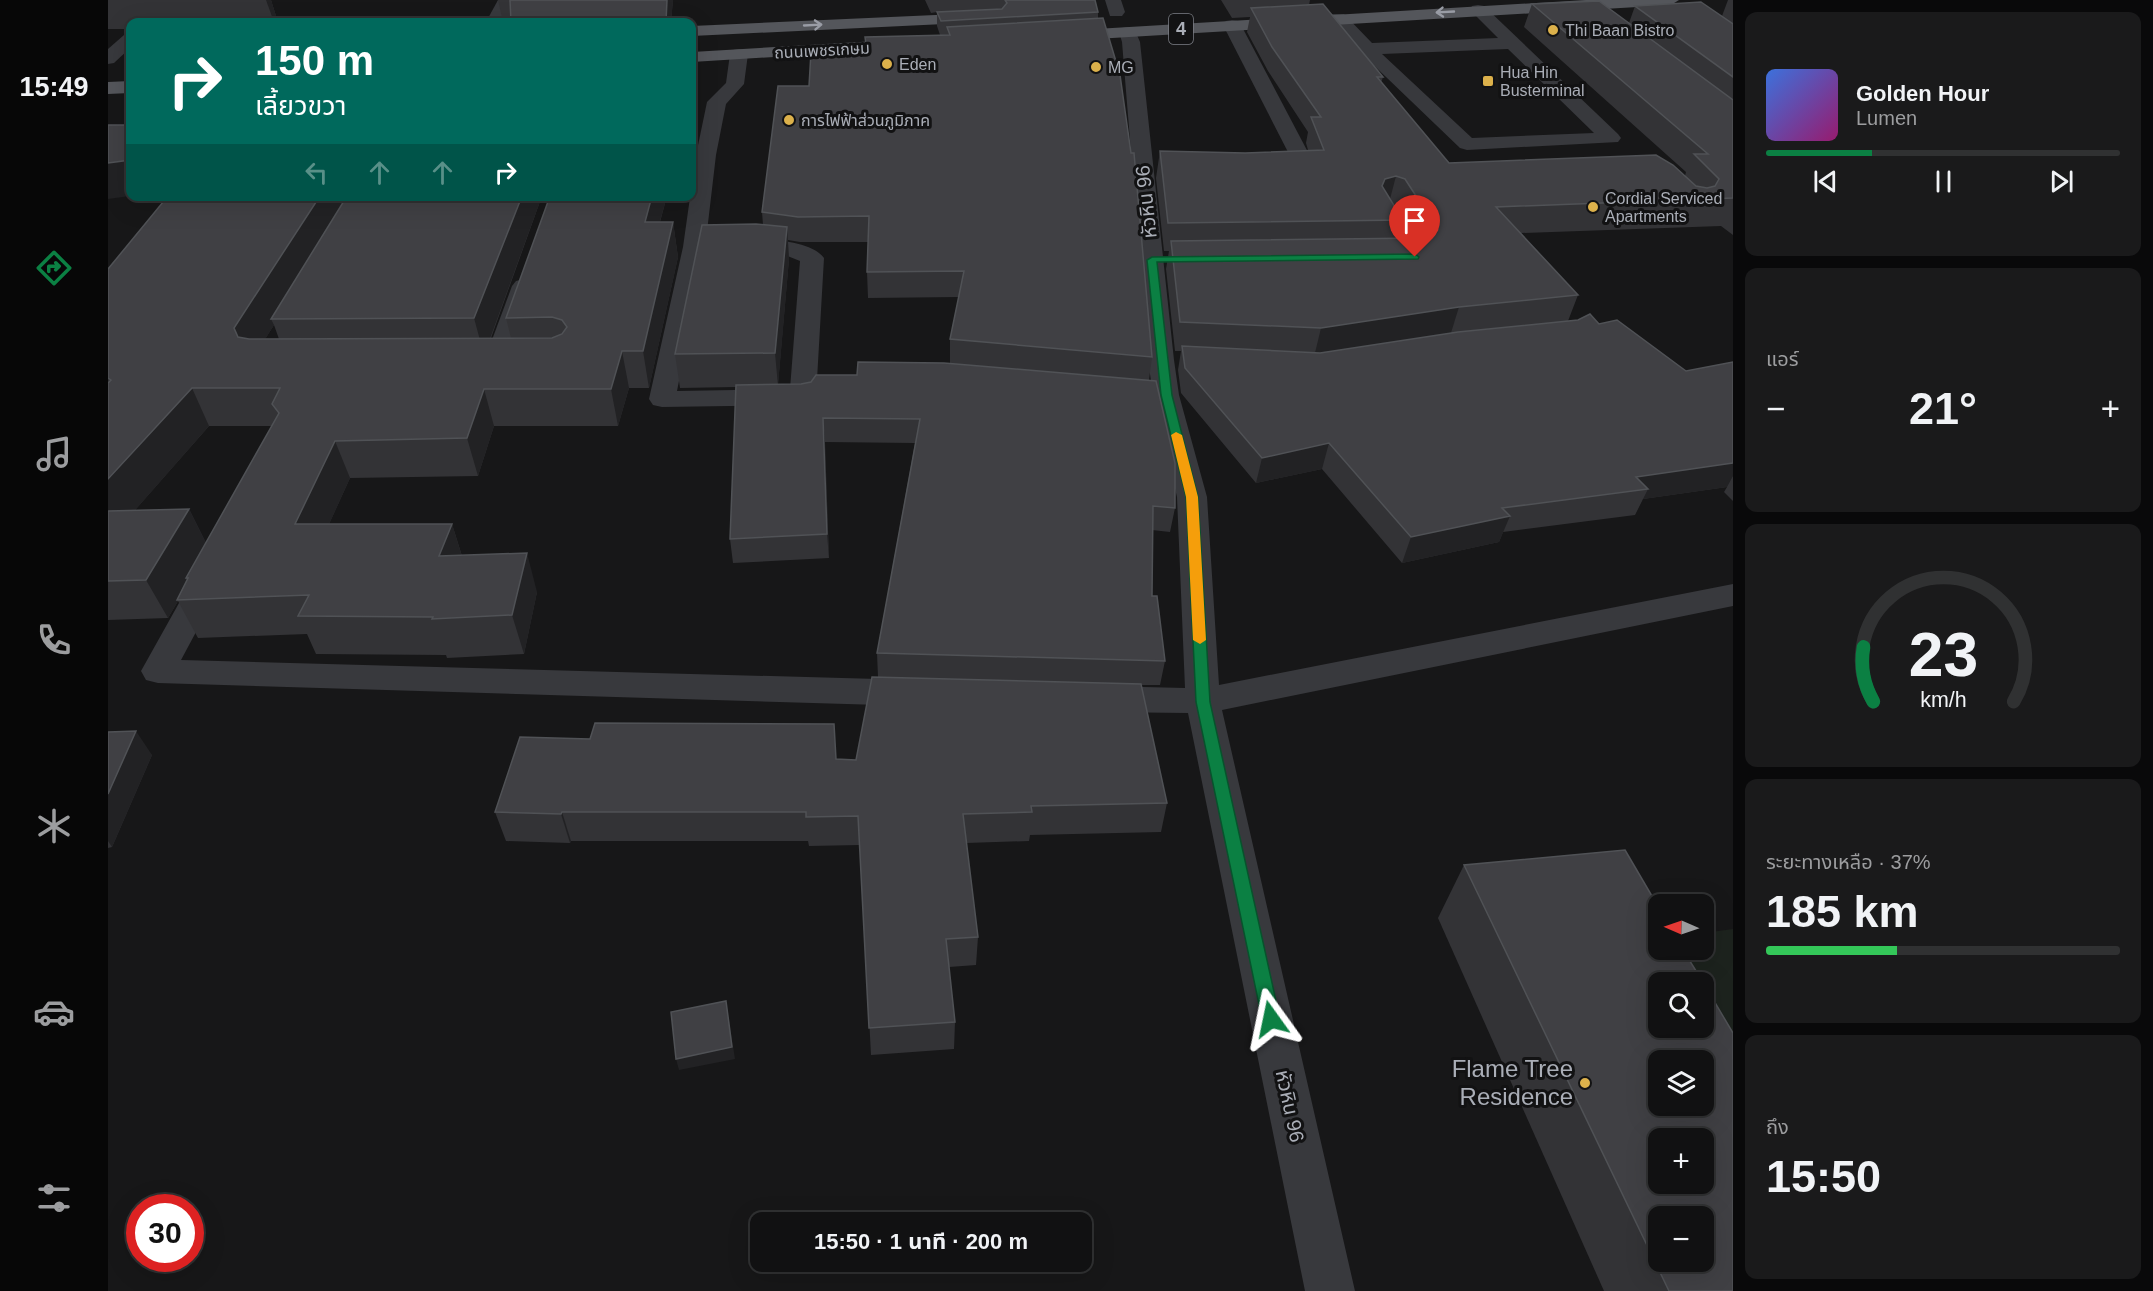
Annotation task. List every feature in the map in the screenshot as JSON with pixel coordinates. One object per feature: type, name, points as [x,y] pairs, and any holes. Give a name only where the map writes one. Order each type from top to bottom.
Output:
[{"type":"main road","name":"4","points":[[1046,37],[1118,13],[1232,26],[1671,0]]},
{"type":"main road","name":"ถนนเพชรเกษม","points":[[696,31],[998,17]]},
{"type":"main road","points":[[773,27],[777,52]]},
{"type":"main road","name":"ถนนเพชรเกษม","points":[[696,56],[929,43]]},
{"type":"main road","points":[[108,67],[126,66]]},
{"type":"main road","points":[[108,88],[126,87]]},
{"type":"street","points":[[496,18],[506,0]]},
{"type":"street","points":[[1671,0],[1685,11]]},
{"type":"street","points":[[1580,5],[1604,24]]},
{"type":"street","points":[[1338,18],[1367,49],[1467,144],[1611,138],[1478,10]]},
{"type":"street","name":"หัวหิน 96","points":[[1118,13],[1131,42],[1164,260],[1173,361],[1155,394],[1192,497],[1203,702],[1330,1291]]},
{"type":"street","points":[[1232,26],[1300,156]]},
{"type":"street","points":[[108,59],[126,43]]},
{"type":"street","points":[[1367,49],[1513,43]]},
{"type":"street","points":[[694,247],[775,248],[812,258],[803,396],[662,399],[694,247],[706,155],[717,102],[735,84],[739,54]]},
{"type":"street","points":[[1593,139],[1622,156]]},
{"type":"street","points":[[1367,257],[1415,257],[1388,212]]},
{"type":"street","points":[[495,364],[532,264]]},
{"type":"street","points":[[224,551],[158,671],[942,694]]},
{"type":"street","points":[[1073,698],[1203,702],[1733,595]]},
{"type":"shaded area","points":[[1733,929],[1733,1074],[1711,1038],[1714,1038],[1714,972],[1670,972],[1662,960],[1714,960],[1714,932]]},
{"type":"building","points":[[510,0],[667,0],[666,18],[511,18]]},
{"type":"building","points":[[1005,0],[1095,0],[1098,12],[941,21],[937,12],[1002,9],[1007,3]]},
{"type":"building","points":[[1599,1],[1733,100],[1733,198],[1496,207],[1578,295],[1459,307],[1321,328],[1180,322],[1171,241],[1423,238],[1432,236],[1438,230],[1405,179],[1396,176],[1385,179],[1382,186],[1403,220],[1168,223],[1160,151],[1245,153],[1324,150],[1311,117],[1321,117],[1272,47],[1251,8],[1323,4],[1383,77],[1377,77],[1449,163],[1656,155],[1673,165],[1696,186],[1707,188],[1715,186],[1719,179],[1694,154],[1708,154],[1532,4]]},
{"type":"building","points":[[1701,2],[1733,24],[1733,77],[1635,6]]},
{"type":"building","points":[[1103,18],[1120,75],[1131,153],[1134,153],[1152,357],[950,339],[964,271],[867,272],[869,216],[798,217],[762,212],[778,86],[809,86],[811,52],[867,52],[865,37],[950,35],[947,27]]},
{"type":"building","points":[[108,125],[126,125],[126,161],[108,163]]},
{"type":"building","points":[[164,201],[317,201],[234,328],[238,337],[249,339],[552,338],[562,334],[567,327],[562,320],[552,317],[506,318],[548,201],[651,201],[645,222],[673,222],[643,351],[622,351],[611,389],[484,389],[467,438],[335,441],[295,524],[452,524],[439,556],[527,553],[512,615],[432,619],[433,617],[298,616],[309,595],[177,600],[188,578],[186,578],[279,413],[272,404],[280,388],[192,388],[108,479],[108,383],[111,380],[108,378],[108,269]]},
{"type":"building","points":[[344,201],[520,201],[474,318],[271,319]]},
{"type":"building","points":[[756,224],[787,227],[775,353],[675,354],[702,225]]},
{"type":"building","points":[[1590,314],[1599,324],[1617,320],[1686,371],[1733,362],[1733,463],[1636,477],[1648,489],[1502,508],[1510,516],[1411,537],[1329,443],[1262,458],[1185,368],[1182,346],[1320,353],[1458,332],[1578,320]]},
{"type":"building","points":[[858,362],[944,363],[1156,381],[1175,463],[1175,508],[1153,506],[1152,596],[1157,596],[1165,661],[877,653],[920,419],[823,418],[827,534],[730,539],[736,385],[801,384],[811,382],[816,375],[857,375]]},
{"type":"building","points":[[189,509],[146,580],[108,581],[108,511]]},
{"type":"building","points":[[872,677],[1141,684],[1167,803],[1031,806],[1032,812],[963,814],[978,937],[946,939],[955,1022],[869,1028],[858,816],[806,817],[806,812],[562,812],[561,814],[495,812],[520,737],[590,739],[595,723],[834,724],[836,759],[856,760]]},
{"type":"building","points":[[136,731],[108,794],[108,732]]},
{"type":"building","points":[[1625,850],[1651,894],[1648,894],[1648,960],[1689,960],[1697,972],[1648,972],[1648,1038],[1714,1038],[1714,1001],[1733,1033],[1733,1291],[1669,1291],[1660,1272],[1714,1272],[1714,1206],[1648,1206],[1648,1247],[1464,865]]},
{"type":"building","points":[[726,1001],[732,1047],[676,1059],[671,1012]]},
{"type":"slow traffic","points":[[1176,435],[1192,497],[1200,640]]},
{"type":"place","name":"Thi Baan Bistro","points":[[1553,30]]},
{"type":"place","name":"Eden","points":[[887,64]]},
{"type":"place","name":"MG","points":[[1096,67]]},
{"type":"place","name":"Hua Hin Busterminal","points":[[1488,81]]},
{"type":"place","name":"การไฟฟ้าส่วนภูมิภาค","points":[[789,120]]},
{"type":"place","name":"Cordial Serviced Apartments","points":[[1593,207]]},
{"type":"place","name":"Flame Tree Residence","points":[[1585,1083]]},
{"type":"route","points":[[1271,1019],[1203,702],[1192,497],[1166,395],[1152,260],[1415,257]]}]
